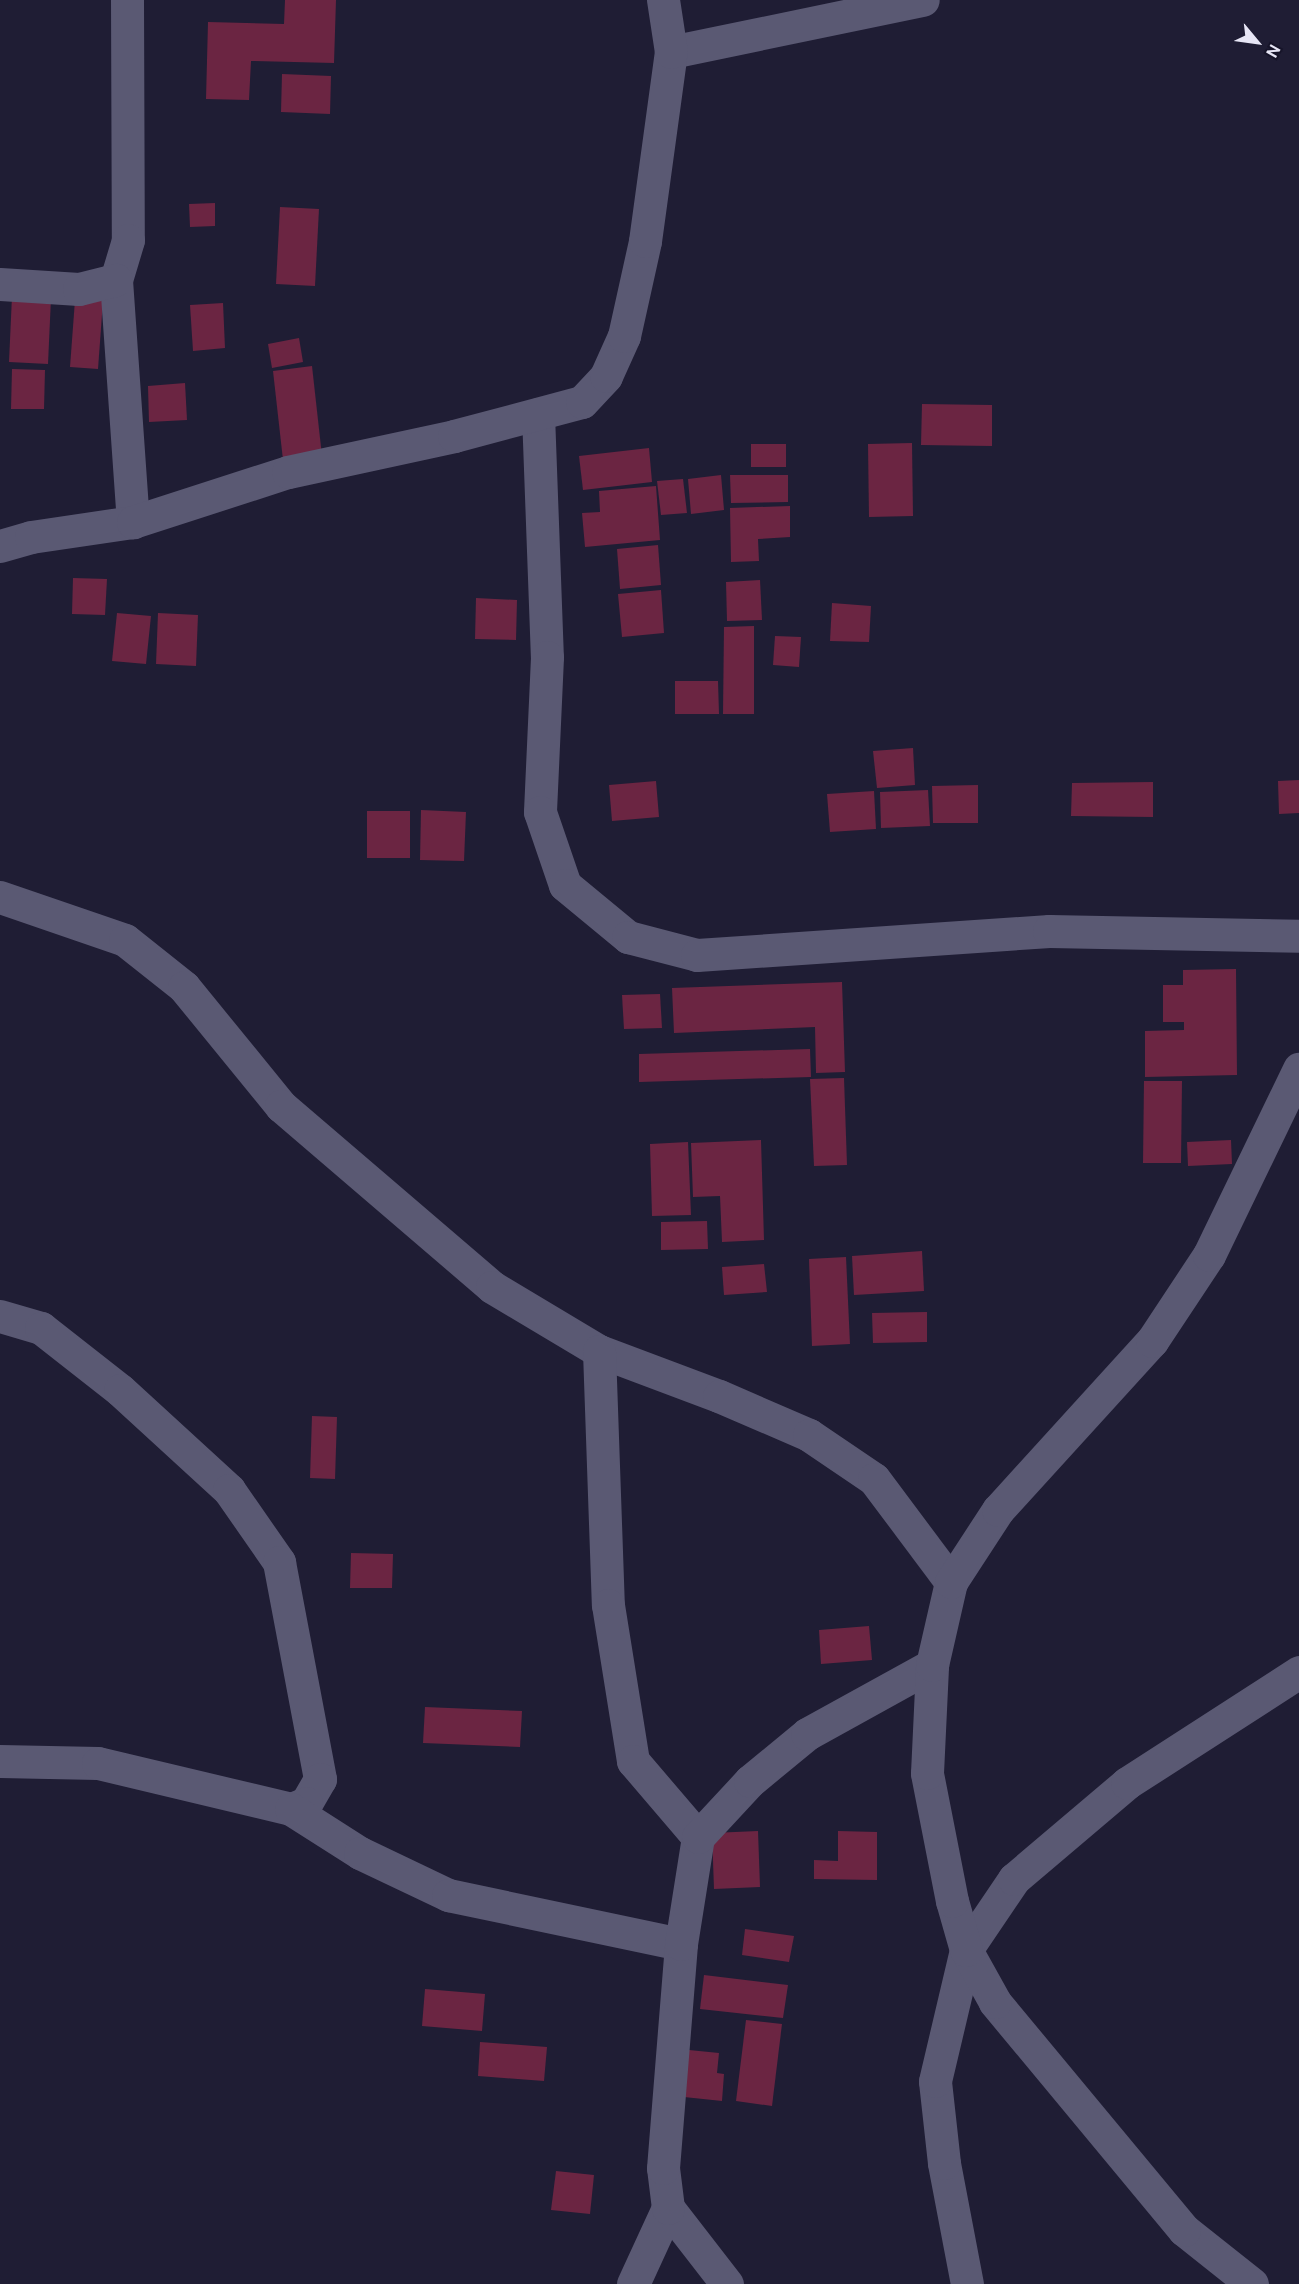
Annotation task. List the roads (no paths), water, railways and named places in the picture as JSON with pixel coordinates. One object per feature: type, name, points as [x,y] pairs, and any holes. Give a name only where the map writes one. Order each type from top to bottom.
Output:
[{"type":"street","points":[[128,0],[128,240],[116,280],[133,522]]},
{"type":"street","points":[[0,546],[31,537],[133,522],[288,472],[582,402],[606,376],[624,336],[645,241],[671,52],[663,0]]},
{"type":"street","points":[[671,52],[923,0]]},
{"type":"street","points":[[0,284],[80,289],[116,280]]},
{"type":"street","points":[[538,414],[547,657],[540,812],[565,885],[628,937],[697,955],[1049,931],[1299,936]]},
{"type":"street","points":[[0,897],[125,940],[184,987],[281,1106],[492,1287],[599,1351],[719,1396],[809,1435],[874,1479],[951,1582]]},
{"type":"street","points":[[1252,2284],[1184,2230],[995,2002],[966,1950],[952,1901],[927,1773],[932,1665],[951,1582],[998,1510],[1152,1341],[1209,1255],[1299,1069]]},
{"type":"street","points":[[0,1316],[41,1328],[120,1390],[229,1490],[279,1562],[320,1779],[306,1803],[291,1809]]},
{"type":"street","points":[[599,1351],[608,1605],[633,1761],[698,1837]]},
{"type":"street","points":[[727,2284],[668,2208],[663,2169],[681,1944],[698,1837],[750,1781],[807,1734],[932,1665]]},
{"type":"street","points":[[967,2284],[944,2163],[935,2081],[966,1950],[1014,1879],[1127,1783],[1299,1672]]},
{"type":"street","points":[[0,1761],[98,1763],[291,1809],[360,1853],[448,1895],[681,1944]]},
{"type":"street","points":[[633,2284],[668,2208]]}]
